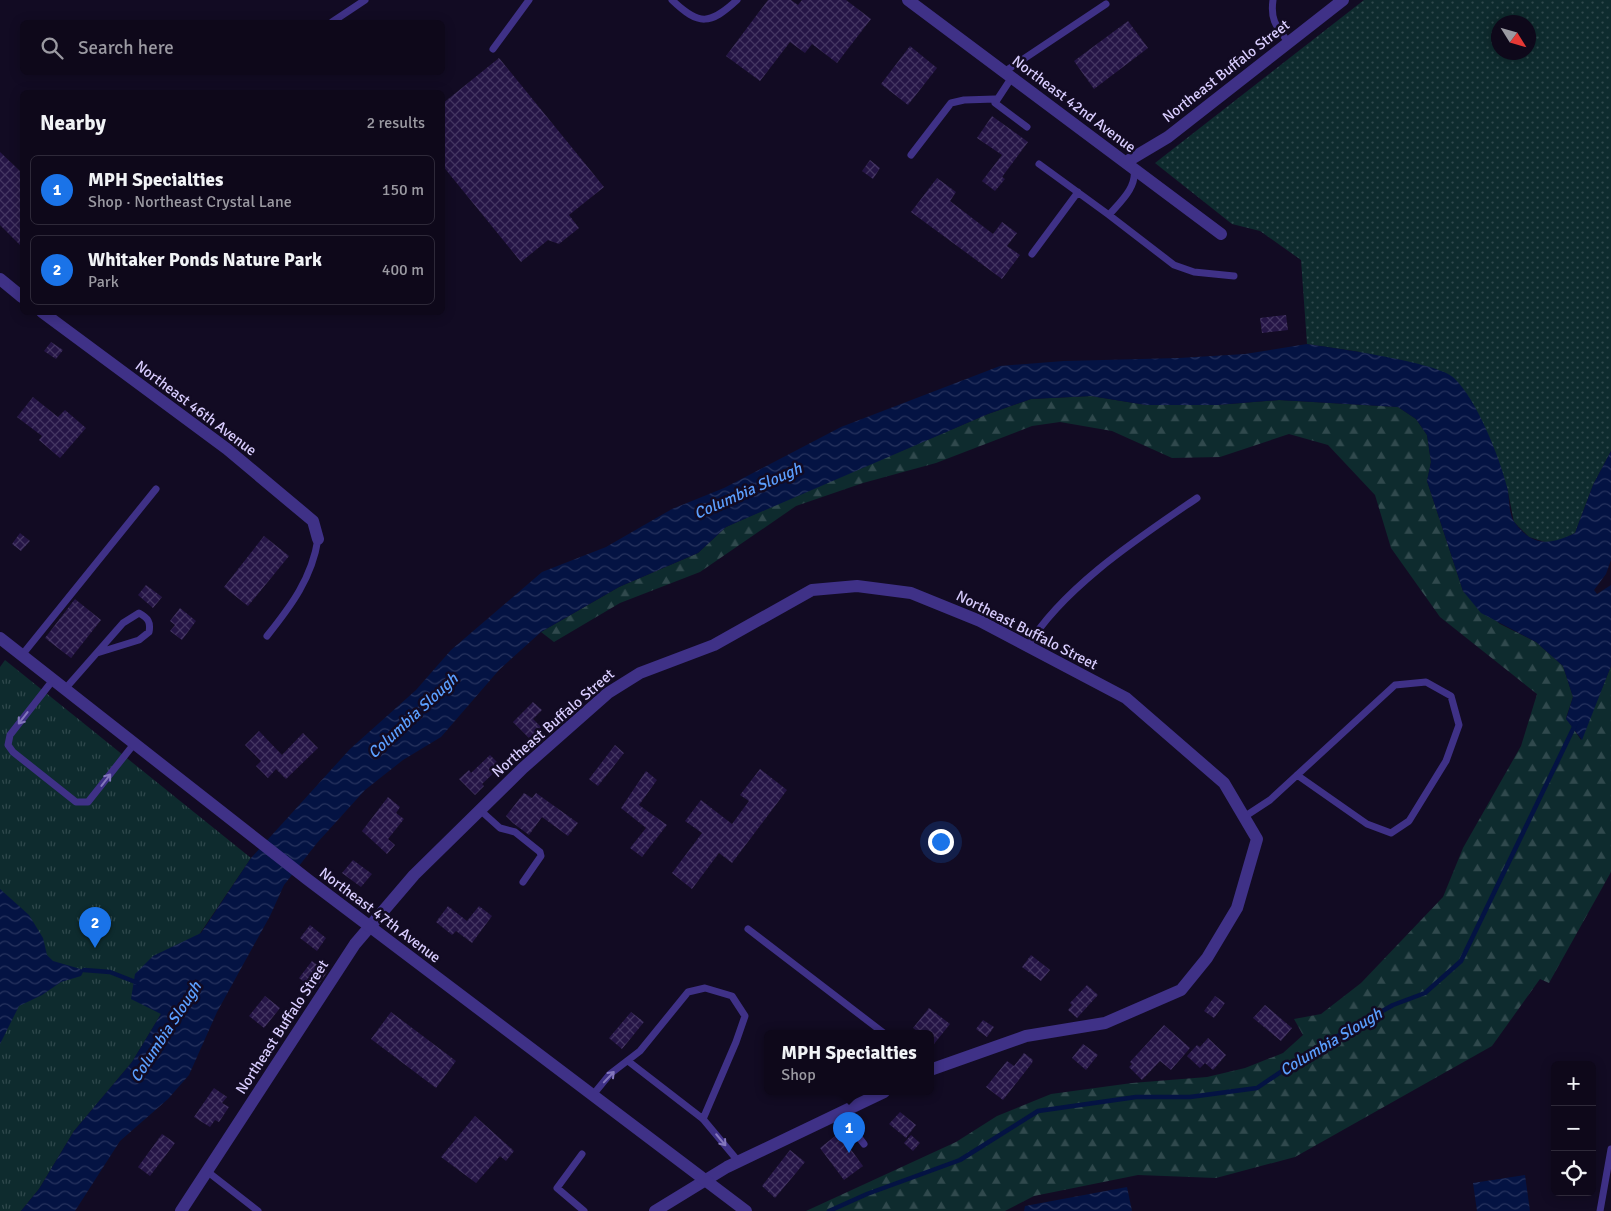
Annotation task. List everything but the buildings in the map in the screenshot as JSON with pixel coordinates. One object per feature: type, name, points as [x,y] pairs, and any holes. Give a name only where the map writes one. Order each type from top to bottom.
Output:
[{"type":"street","name":"Northeast 42nd Avenue","points":[[908,0],[1222,234]]},
{"type":"street","name":"Northeast Buffalo Street","points":[[1130,165],[1343,0]]},
{"type":"street","points":[[0,279],[20,295]]},
{"type":"street","name":"Northeast 46th Avenue","points":[[46,315],[253,471],[313,521],[318,539]]},
{"type":"street","name":"Northeast Buffalo Street","points":[[181,1211],[368,926],[414,875],[480,810],[523,768],[624,681],[656,666],[714,645],[812,590],[857,586],[911,593],[980,621],[1126,698],[1224,783],[1258,839],[1237,908],[1212,949],[1181,990],[1105,1024],[1026,1036],[934,1068]]},
{"type":"street","name":"Northeast 47th Avenue","points":[[0,638],[368,926],[746,1211]]},
{"type":"street","points":[[655,1211],[738,1162],[878,1095]]},
{"type":"lane","points":[[335,20],[365,0]]},
{"type":"lane","points":[[493,49],[529,0]]},
{"type":"lane","points":[[672,0],[686,13],[707,20],[717,18],[737,0]]},
{"type":"lane","points":[[1273,0],[1271,13],[1273,20],[1289,42]]},
{"type":"lane","points":[[1027,127],[995,103],[995,99],[1008,74],[1106,4]]},
{"type":"lane","points":[[911,155],[951,103],[964,100],[995,99]]},
{"type":"lane","points":[[1039,164],[1174,265],[1194,272],[1234,276]]},
{"type":"lane","points":[[1109,215],[1133,184],[1135,177],[1130,165]]},
{"type":"lane","points":[[1032,254],[1078,192]]},
{"type":"lane","points":[[22,655],[156,489]]},
{"type":"lane","points":[[1027,647],[1037,630],[1086,580],[1135,540],[1197,498]]},
{"type":"lane","points":[[266,636],[290,608],[307,579],[315,560],[318,539]]},
{"type":"lane","points":[[65,689],[122,623],[138,613],[147,618],[151,625],[149,632],[140,640],[97,653]]},
{"type":"lane","points":[[54,680],[10,735],[8,745],[13,752],[44,777],[76,802],[88,802],[134,744]]},
{"type":"lane","points":[[1244,817],[1270,800],[1395,685],[1426,682],[1451,696],[1459,725],[1446,761],[1409,821],[1391,833],[1367,824],[1298,775]]},
{"type":"lane","points":[[480,810],[500,828],[515,832],[540,852],[541,856],[523,882]]},
{"type":"lane","points":[[748,929],[880,1030]]},
{"type":"lane","points":[[592,1096],[610,1074],[640,1051],[688,992],[705,988],[732,996],[745,1016],[703,1119]]},
{"type":"lane","points":[[628,1061],[703,1119],[738,1162]]},
{"type":"lane","points":[[840,1113],[864,1144]]},
{"type":"lane","points":[[1600,1211],[1611,1149]]},
{"type":"lane","points":[[582,1154],[557,1188],[584,1211]]},
{"type":"lane","points":[[208,1172],[258,1211]]},
{"type":"green space","points":[[1364,0],[1611,0],[1611,451],[1593,485],[1575,533],[1557,542],[1548,543],[1529,537],[1514,522],[1507,487],[1360,352],[1307,344],[1301,260],[1260,231],[1232,224],[1155,163]]},
{"type":"green space","points":[[1091,396],[1146,405],[1217,405],[1279,400],[1398,407],[1416,419],[1427,435],[1431,462],[1427,481],[1463,591],[1500,624],[1536,642],[1563,666],[1573,697],[1566,718],[1581,740],[1611,666],[1611,872],[1549,983],[1540,979],[1492,1046],[1295,1157],[1216,1178],[1138,1175],[1034,1196],[1005,1211],[806,1211],[956,1142],[997,1116],[1051,1094],[1132,1083],[1207,1077],[1245,1068],[1283,1053],[1303,1035],[1294,1019],[1321,1014],[1361,983],[1443,897],[1463,848],[1521,746],[1537,694],[1440,617],[1391,548],[1375,495],[1328,445],[1289,434],[1220,457],[1172,458],[1112,431],[1060,422],[1032,426],[936,463],[863,483],[796,506],[700,572],[620,603],[554,642],[541,632],[619,587],[698,553],[726,527],[809,490],[988,414],[1031,399]]},
{"type":"green space","points":[[5,660],[251,858],[180,963],[161,1014],[132,1062],[74,1131],[39,1189],[21,1211],[0,1211],[0,667]]},
{"type":"water","points":[[1307,344],[1407,361],[1428,366],[1454,378],[1471,400],[1493,445],[1507,487],[1513,520],[1522,531],[1536,540],[1543,542],[1558,540],[1575,533],[1593,485],[1611,451],[1611,560],[1606,574],[1594,590],[1597,594],[1611,585],[1611,666],[1582,740],[1566,719],[1573,697],[1563,666],[1536,642],[1481,613],[1463,591],[1427,481],[1431,462],[1427,435],[1416,419],[1398,407],[1279,400],[1217,405],[1146,405],[1091,396],[1031,399],[988,414],[726,527],[698,553],[619,587],[541,632],[499,670],[441,737],[403,760],[365,790],[317,843],[284,885],[270,916],[217,1012],[189,1075],[168,1099],[120,1141],[75,1211],[21,1211],[39,1189],[74,1131],[132,1062],[161,1014],[131,999],[135,974],[153,956],[201,933],[251,858],[350,749],[416,690],[451,650],[542,572],[606,547],[672,509],[724,488],[841,427],[1000,366],[1064,361],[1245,354]]},
{"type":"water","points":[[0,889],[29,915],[43,938],[47,955],[53,961],[84,970],[81,976],[61,982],[42,995],[19,1006],[0,1044]]},
{"type":"water","points":[[1525,1175],[1530,1211],[1477,1211],[1473,1183]]},
{"type":"water","points":[[1127,1187],[1132,1211],[1024,1211],[1025,1206]]},
{"type":"waterway","name":"Columbia Slough","points":[[829,1211],[867,1194],[960,1160],[1038,1111],[1136,1097],[1190,1097],[1257,1088],[1313,1050],[1393,1005],[1425,993],[1461,961],[1576,723]]},
{"type":"waterway","points":[[84,970],[110,972],[138,983]]},
{"type":"place","name":"Whitaker Ponds Nature Park","points":[[95,948]]},
{"type":"place","name":"MPH Specialties","points":[[849,1153]]}]
